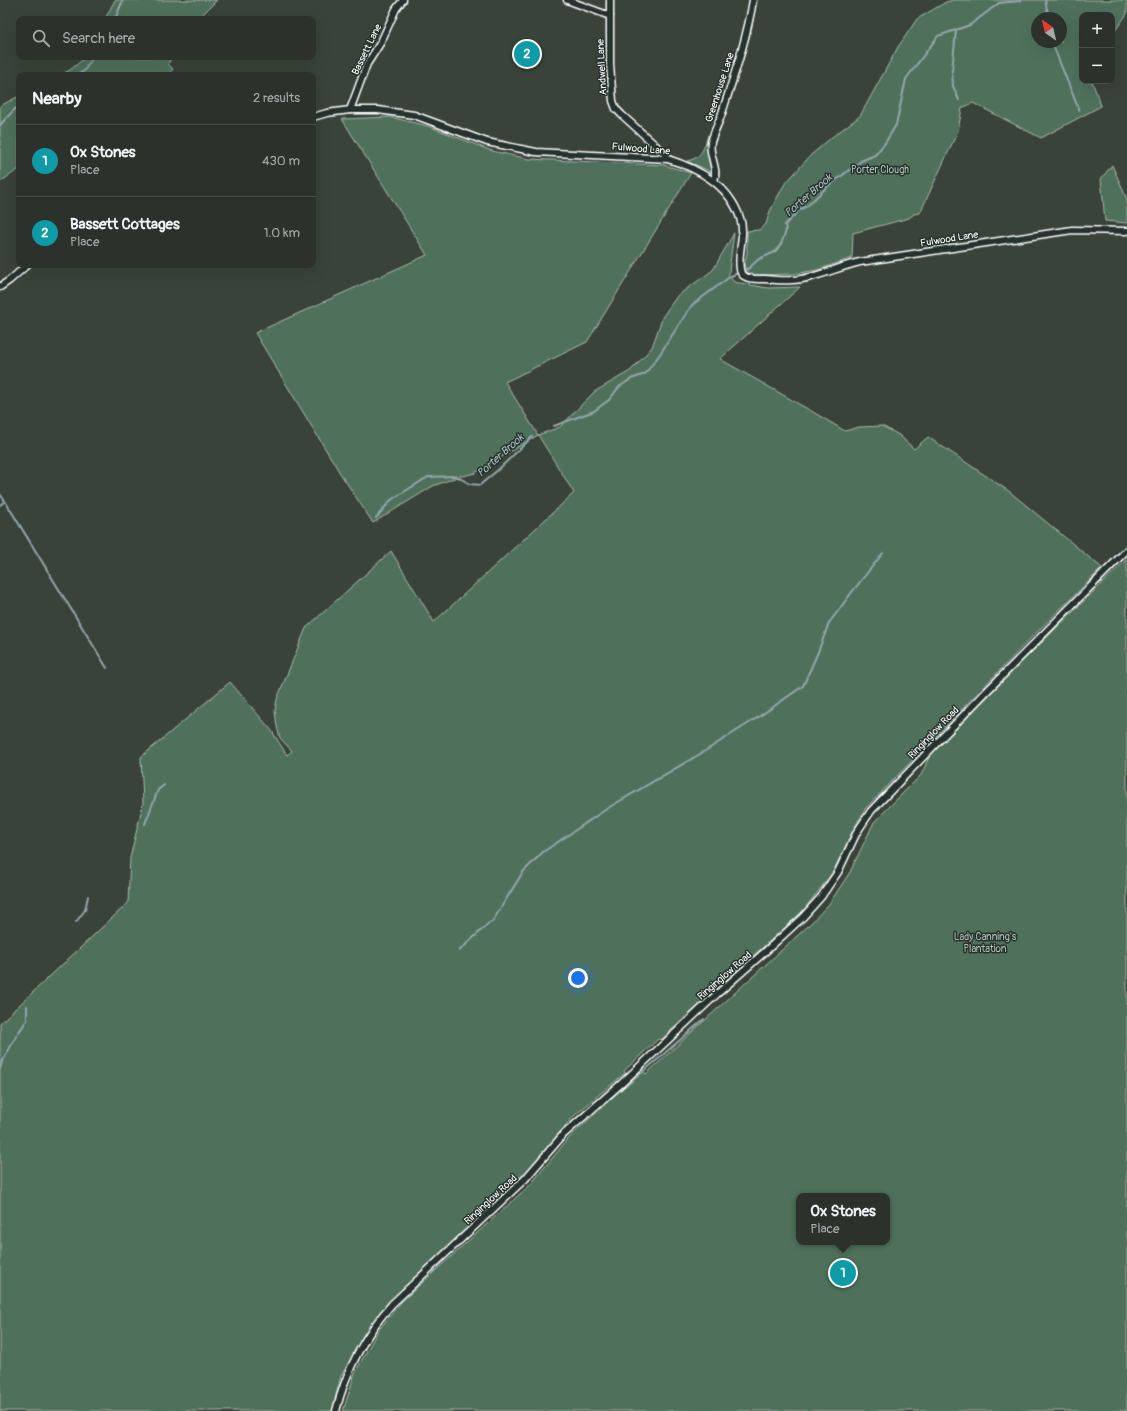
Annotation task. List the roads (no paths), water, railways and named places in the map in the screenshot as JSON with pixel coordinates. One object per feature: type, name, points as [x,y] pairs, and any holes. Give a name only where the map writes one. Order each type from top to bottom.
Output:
[{"type":"street","name":"Bassett Lane","points":[[350,110],[367,64],[381,42],[396,9],[403,0]]},
{"type":"street","points":[[567,0],[610,16]]},
{"type":"street","name":"Andwell Lane","points":[[610,0],[610,65],[613,101],[616,109],[664,153],[668,159]]},
{"type":"street","name":"Greenhouse Lane","points":[[714,181],[716,172],[711,153],[711,141],[722,114],[743,45],[753,0]]},
{"type":"street","name":"Fulwood Lane","points":[[316,116],[350,110],[378,110],[414,115],[487,142],[536,152],[668,159],[692,168],[714,181],[729,196],[742,224],[742,242],[739,268],[744,277],[752,279],[793,280],[811,277],[846,265],[860,262],[1072,230],[1127,231]]},
{"type":"street","points":[[0,287],[24,268]]},
{"type":"street","name":"Ringinglow Road","points":[[336,1411],[346,1380],[356,1357],[374,1328],[392,1304],[525,1179],[567,1131],[622,1083],[716,994],[767,950],[802,917],[821,897],[838,872],[857,832],[871,811],[987,690],[1127,550]]},
{"type":"waterway","points":[[116,16],[123,0]]},
{"type":"waterway","name":"Porter Brook","points":[[554,426],[594,411],[609,400],[619,387],[631,379],[645,374],[692,305],[731,276],[749,268],[759,259],[775,252],[781,244],[786,231],[785,225],[799,210],[807,206],[827,187],[861,161],[875,155],[885,143],[896,125],[906,79],[938,36],[970,25],[999,3],[1021,0]]},
{"type":"waterway","points":[[1045,0],[1048,12]]},
{"type":"waterway","points":[[956,30],[952,71],[953,86],[959,100]]},
{"type":"waterway","points":[[1054,48],[1079,110]]},
{"type":"waterway","points":[[82,72],[91,60]]},
{"type":"waterway","points":[[0,125],[16,108]]},
{"type":"waterway","name":"Porter Brook","points":[[376,518],[391,500],[428,477],[456,476],[470,484],[480,485],[532,437]]},
{"type":"waterway","points":[[0,494],[5,501],[0,505]]},
{"type":"waterway","points":[[5,501],[107,668]]},
{"type":"waterway","points":[[459,951],[489,923],[492,922],[523,872],[543,852],[608,808],[705,751],[760,716],[803,686],[829,623],[883,553]]},
{"type":"waterway","name":"Porter Brook","points":[[145,824],[158,790],[164,785]]},
{"type":"waterway","name":"Porter Brook","points":[[76,922],[85,910],[88,896]]},
{"type":"waterway","name":"Porter Brook","points":[[0,1069],[2,1062],[27,1020],[27,1006]]},
{"type":"waterway","points":[[627,1085],[704,1019]]},
{"type":"place","name":"Bassett Cottages","points":[[527,54]]},
{"type":"place","name":"Ox Stones","points":[[843,1273]]},
{"type":"park label","name":"Porter Clough","points":[[880,169]]},
{"type":"park label","name":"Lady Canning's Plantation","points":[[985,942]]}]
